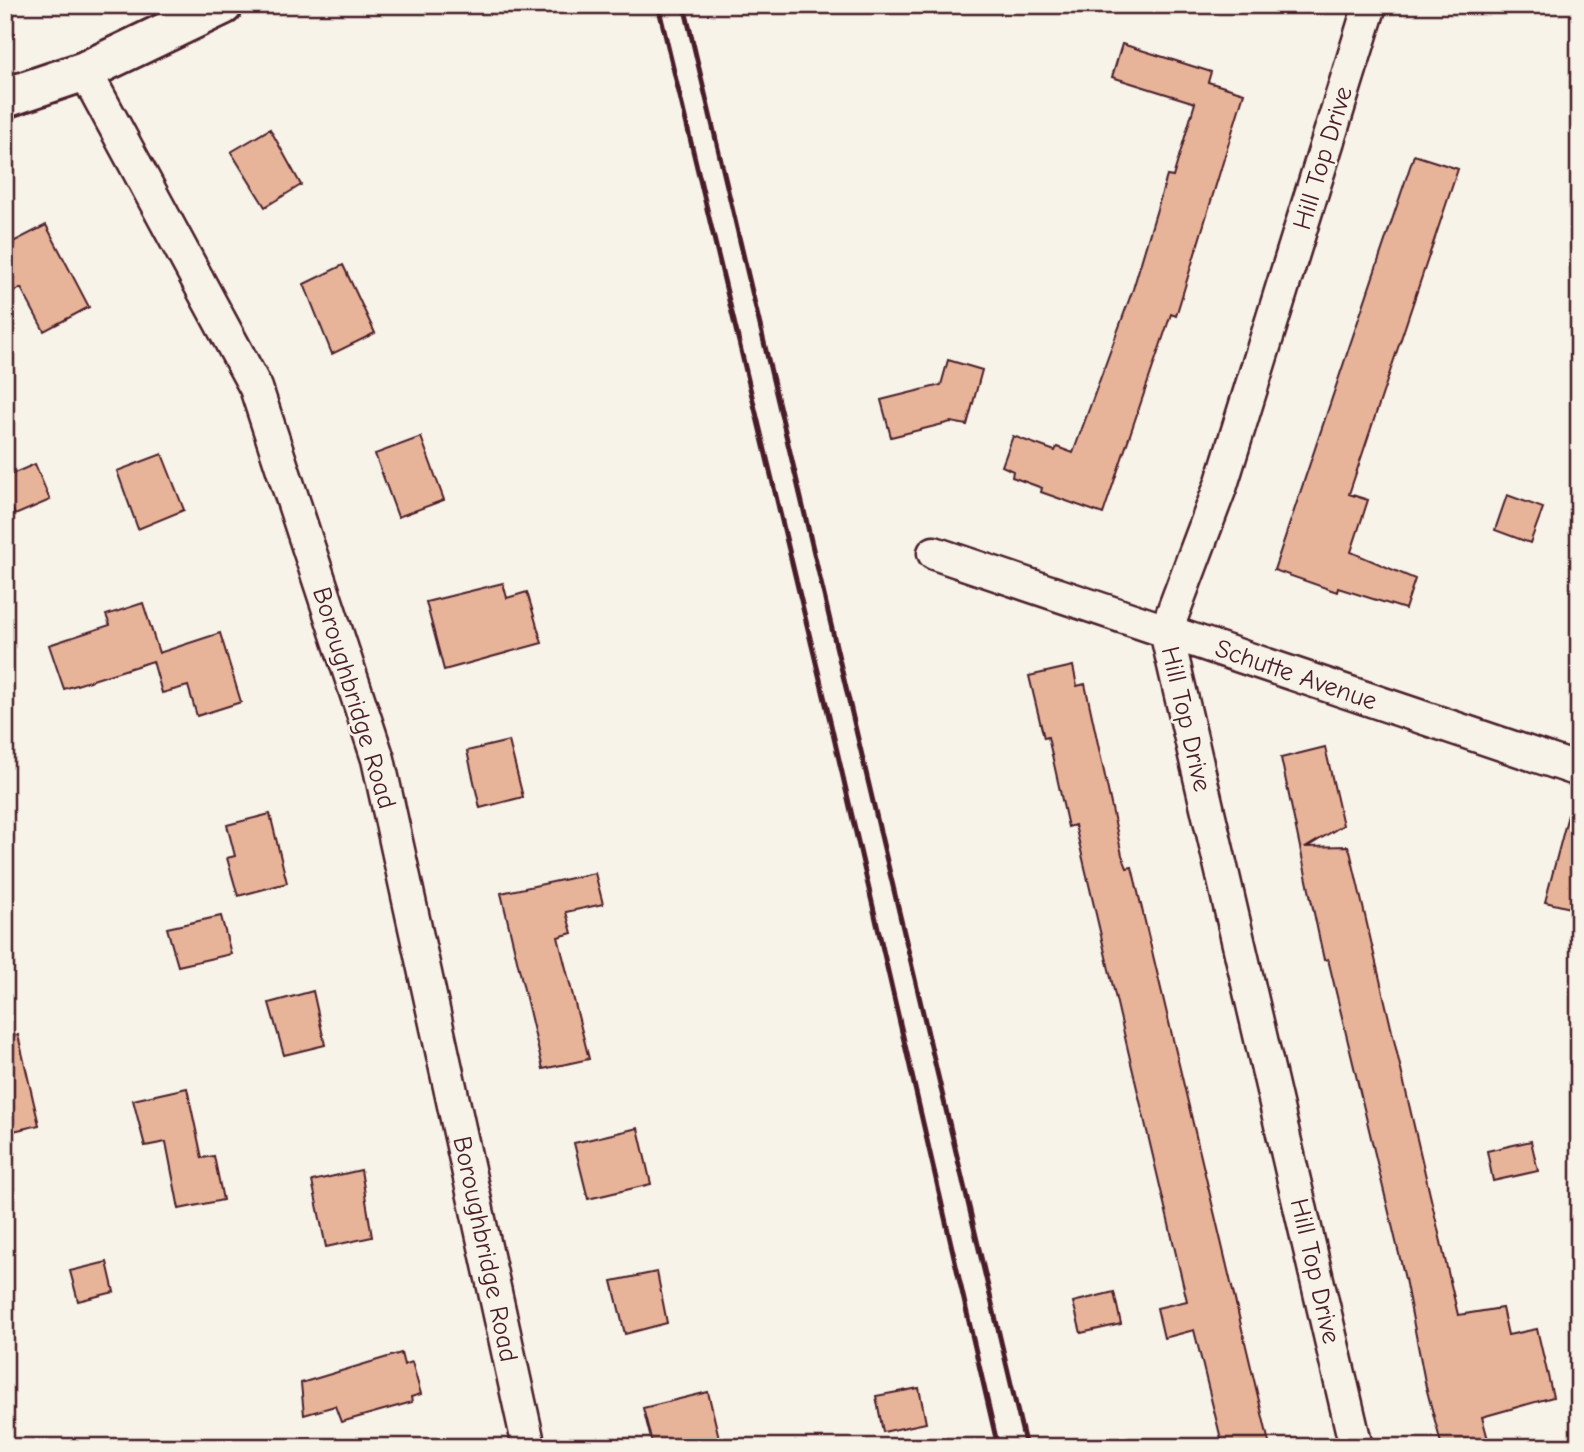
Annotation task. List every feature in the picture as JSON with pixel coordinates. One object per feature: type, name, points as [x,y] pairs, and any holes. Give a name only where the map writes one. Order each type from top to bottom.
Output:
[{"type":"main road","points":[[5,98],[85,71],[223,5]]},
{"type":"street","name":"Hill Top Drive","points":[[1356,1447],[1166,631],[1225,472],[1370,5]]},
{"type":"street","name":"Boroughbridge Road","points":[[85,71],[256,388],[378,759],[529,1447]]},
{"type":"street","name":"Schutte Avenue","points":[[934,553],[1579,770]]},
{"type":"building","points":[[1122,44],[1211,72],[1208,82],[1244,93],[1176,316],[1171,314],[1103,514],[1041,492],[1042,488],[1012,477],[1013,471],[1002,466],[1013,436],[1055,451],[1057,447],[1073,453],[1133,289],[1167,176],[1173,177],[1195,103],[1112,77]]},
{"type":"building","points":[[270,129],[301,185],[265,207],[231,152]]},
{"type":"building","points":[[1414,155],[1458,169],[1349,494],[1368,500],[1351,552],[1415,579],[1405,609],[1338,588],[1337,592],[1274,570]]},
{"type":"building","points":[[46,225],[89,307],[44,331],[21,288],[5,297],[5,246]]},
{"type":"building","points":[[343,265],[375,333],[332,354],[304,284]]},
{"type":"building","points":[[948,360],[982,370],[967,425],[951,422],[891,437],[881,400],[941,385]]},
{"type":"building","points":[[421,437],[444,500],[398,517],[375,454]]},
{"type":"building","points":[[162,454],[184,510],[138,529],[117,471]]},
{"type":"building","points":[[35,464],[50,500],[15,515],[5,494],[5,477]]},
{"type":"building","points":[[1507,495],[1543,508],[1530,543],[1495,530]]},
{"type":"building","points":[[503,583],[507,598],[527,592],[542,643],[444,670],[426,602]]},
{"type":"building","points":[[143,603],[159,653],[220,633],[241,702],[197,716],[188,686],[162,693],[153,661],[64,689],[49,645],[110,625],[106,615]]},
{"type":"building","points":[[1073,666],[1077,686],[1085,684],[1122,855],[1127,868],[1132,867],[1270,1447],[1223,1447],[1194,1330],[1164,1338],[1157,1308],[1187,1301],[1075,825],[1068,827],[1048,737],[1044,738],[1029,676]]},
{"type":"building","points":[[509,741],[523,797],[480,808],[467,751]]},
{"type":"building","points":[[1325,747],[1343,825],[1307,847],[1348,846],[1350,851],[1458,1315],[1502,1308],[1508,1335],[1537,1329],[1553,1397],[1482,1417],[1490,1447],[1442,1447],[1426,1387],[1405,1279],[1328,959],[1324,960],[1281,758]]},
{"type":"building","points":[[270,814],[287,883],[238,896],[227,858],[235,856],[227,825]]},
{"type":"building","points":[[1568,815],[1579,817],[1579,910],[1545,902]]},
{"type":"building","points":[[595,873],[603,904],[566,912],[572,933],[558,937],[589,1059],[543,1069],[501,893]]},
{"type":"building","points":[[221,916],[231,954],[178,966],[167,928]]},
{"type":"building","points":[[313,991],[325,1045],[284,1055],[269,1003]]},
{"type":"building","points":[[18,1035],[39,1125],[5,1133],[5,1037]]},
{"type":"building","points":[[187,1088],[202,1158],[214,1156],[223,1200],[179,1209],[166,1142],[145,1146],[133,1100]]},
{"type":"building","points":[[638,1128],[651,1184],[588,1199],[574,1143]]},
{"type":"building","points":[[1531,1141],[1538,1171],[1493,1181],[1487,1151]]},
{"type":"building","points":[[361,1170],[372,1237],[326,1247],[312,1181]]},
{"type":"building","points":[[107,1262],[114,1292],[78,1301],[70,1271]]},
{"type":"building","points":[[657,1272],[667,1323],[625,1334],[612,1281]]},
{"type":"building","points":[[1114,1292],[1121,1324],[1081,1333],[1073,1302]]},
{"type":"building","points":[[401,1353],[404,1365],[412,1362],[421,1394],[411,1397],[412,1402],[341,1422],[335,1406],[304,1415],[301,1383]]},
{"type":"building","points":[[919,1388],[926,1423],[883,1432],[876,1396]]},
{"type":"building","points":[[708,1392],[720,1442],[701,1447],[653,1447],[643,1408]]},
{"type":"railway","points":[[658,5],[831,725],[998,1447]]},
{"type":"railway","points":[[684,5],[1026,1447]]}]
